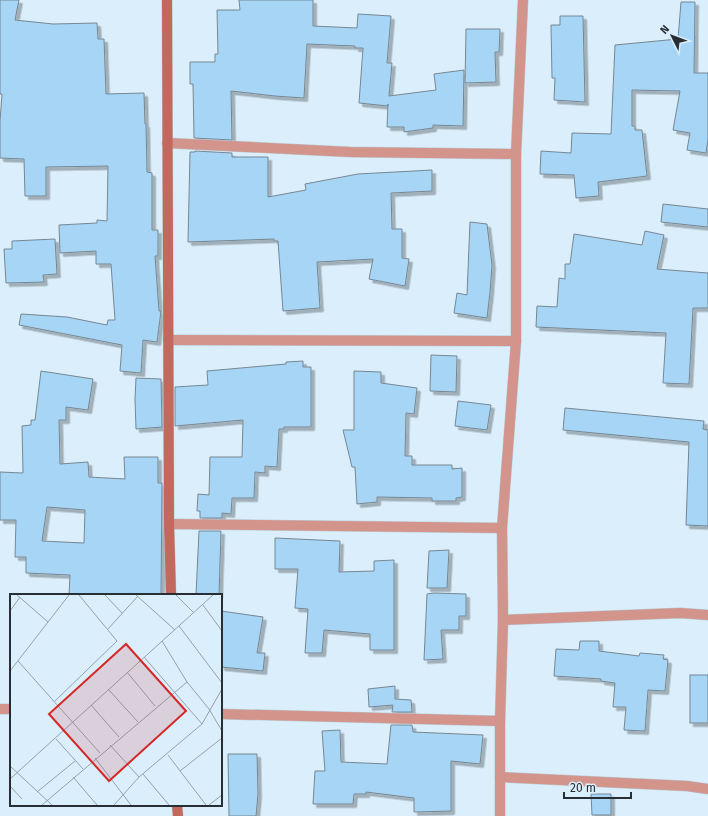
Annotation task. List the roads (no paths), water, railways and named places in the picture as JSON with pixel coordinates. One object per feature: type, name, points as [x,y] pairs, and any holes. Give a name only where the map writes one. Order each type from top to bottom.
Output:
[{"type":"street","points":[[167,0],[169,524],[171,594]]},
{"type":"street","points":[[500,816],[500,721],[503,620],[502,528],[516,341],[516,154],[523,0]]},
{"type":"street","points":[[167,143],[350,152],[516,154]]},
{"type":"street","points":[[168,340],[516,341]]},
{"type":"street","points":[[169,524],[502,528]]},
{"type":"street","points":[[503,620],[680,614],[708,615]]},
{"type":"street","points":[[222,714],[500,721]]},
{"type":"street","points":[[500,777],[686,786],[708,789]]},
{"type":"street","points":[[177,806],[178,816]]}]
